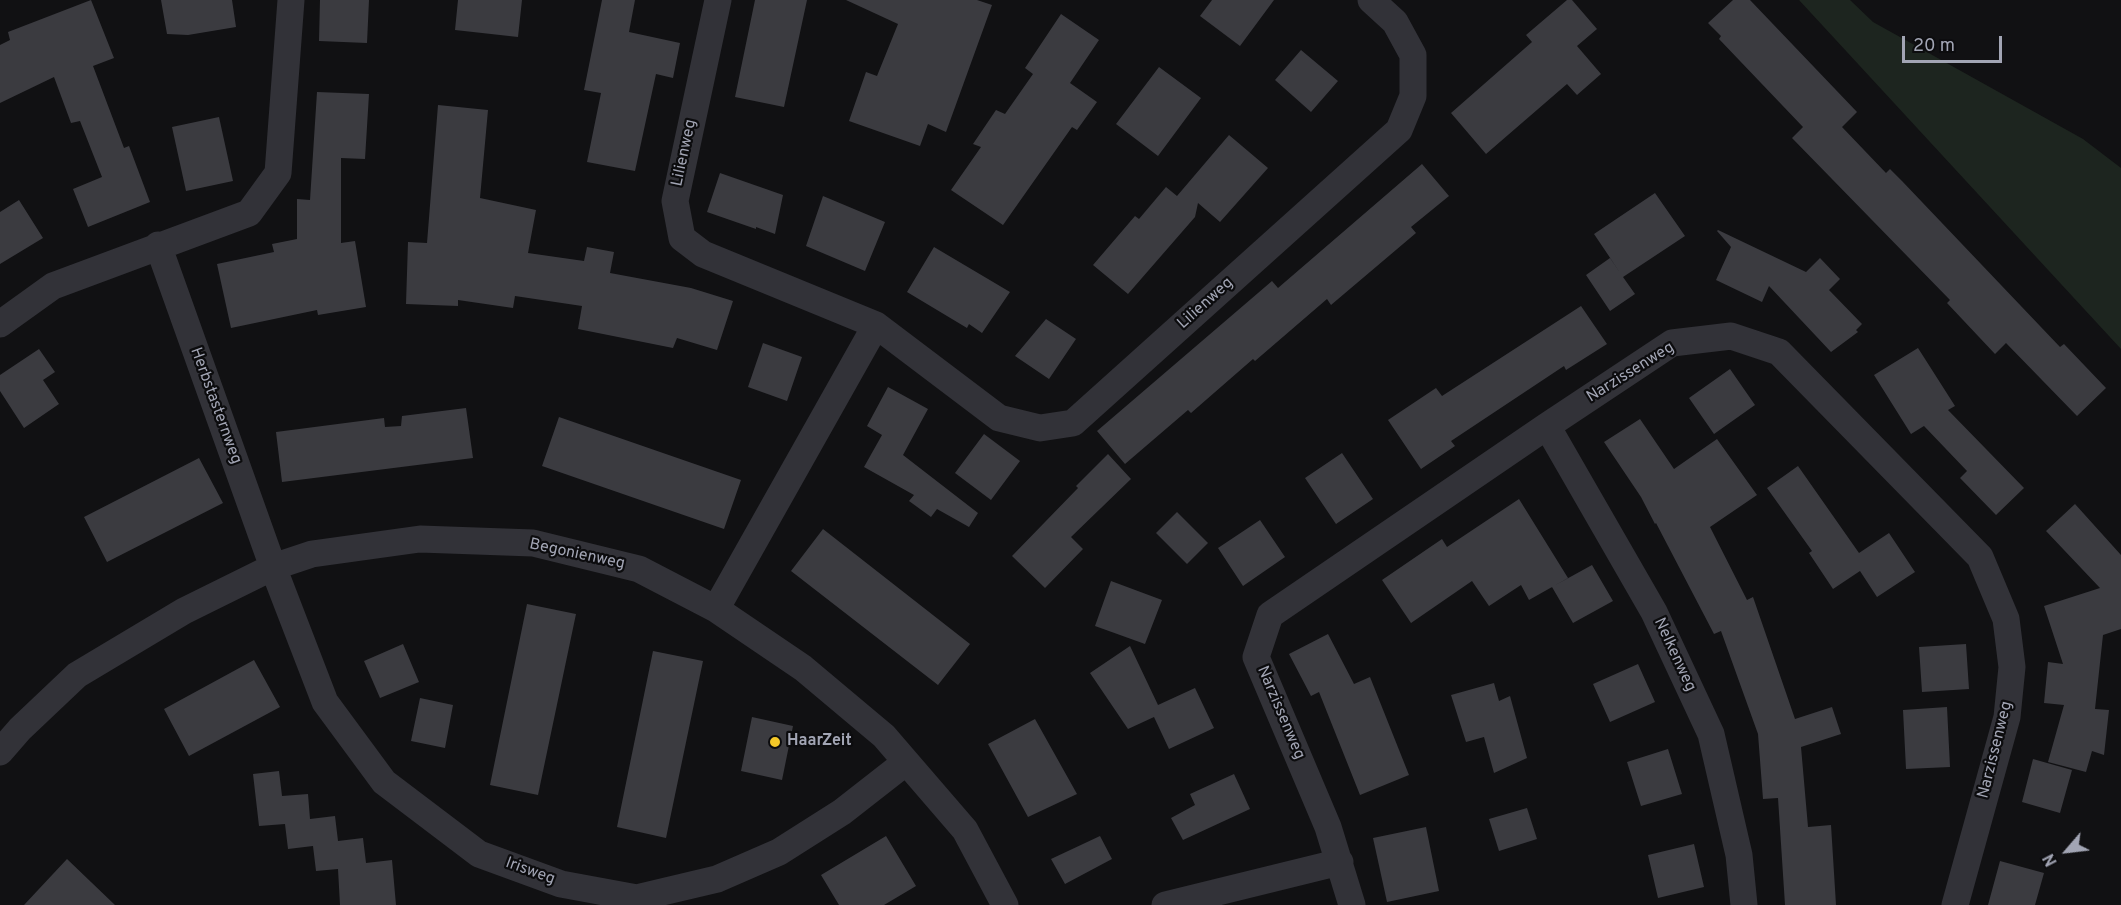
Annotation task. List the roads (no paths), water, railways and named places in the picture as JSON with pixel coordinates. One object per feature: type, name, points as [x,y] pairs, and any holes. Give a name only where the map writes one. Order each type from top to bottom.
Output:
[{"type":"street","points":[[0,324],[53,286],[249,213],[278,174],[291,0]]},
{"type":"street","name":"Lilienweg","points":[[718,0],[675,201],[682,238],[703,254],[876,326],[999,418],[1040,428],[1073,423],[1399,130],[1413,96],[1413,55],[1395,22],[1371,0]]},
{"type":"street","name":"Herbstasternweg","points":[[158,245],[273,567]]},
{"type":"street","points":[[716,609],[876,326]]},
{"type":"street","name":"Narzissenweg","points":[[1352,905],[1328,827],[1256,657],[1270,615],[1672,343],[1731,336],[1779,352],[1980,557],[2006,619],[2013,667],[2007,717],[1955,905]]},
{"type":"street","name":"Nelkenweg","points":[[1547,426],[1654,612],[1711,734],[1739,855],[1744,905]]},
{"type":"street","name":"Begonienweg","points":[[0,752],[20,729],[76,675],[184,611],[273,567],[312,554],[420,539],[533,543],[639,569],[716,609],[803,668],[884,736],[965,830],[1005,905]]},
{"type":"street","name":"Irisweg","points":[[273,567],[325,702],[384,782],[479,854],[561,884],[637,898],[717,879],[779,852],[842,812],[906,762]]},
{"type":"street","points":[[1165,905],[1340,862]]},
{"type":"place","name":"HaarZeit","points":[[775,742]]}]
